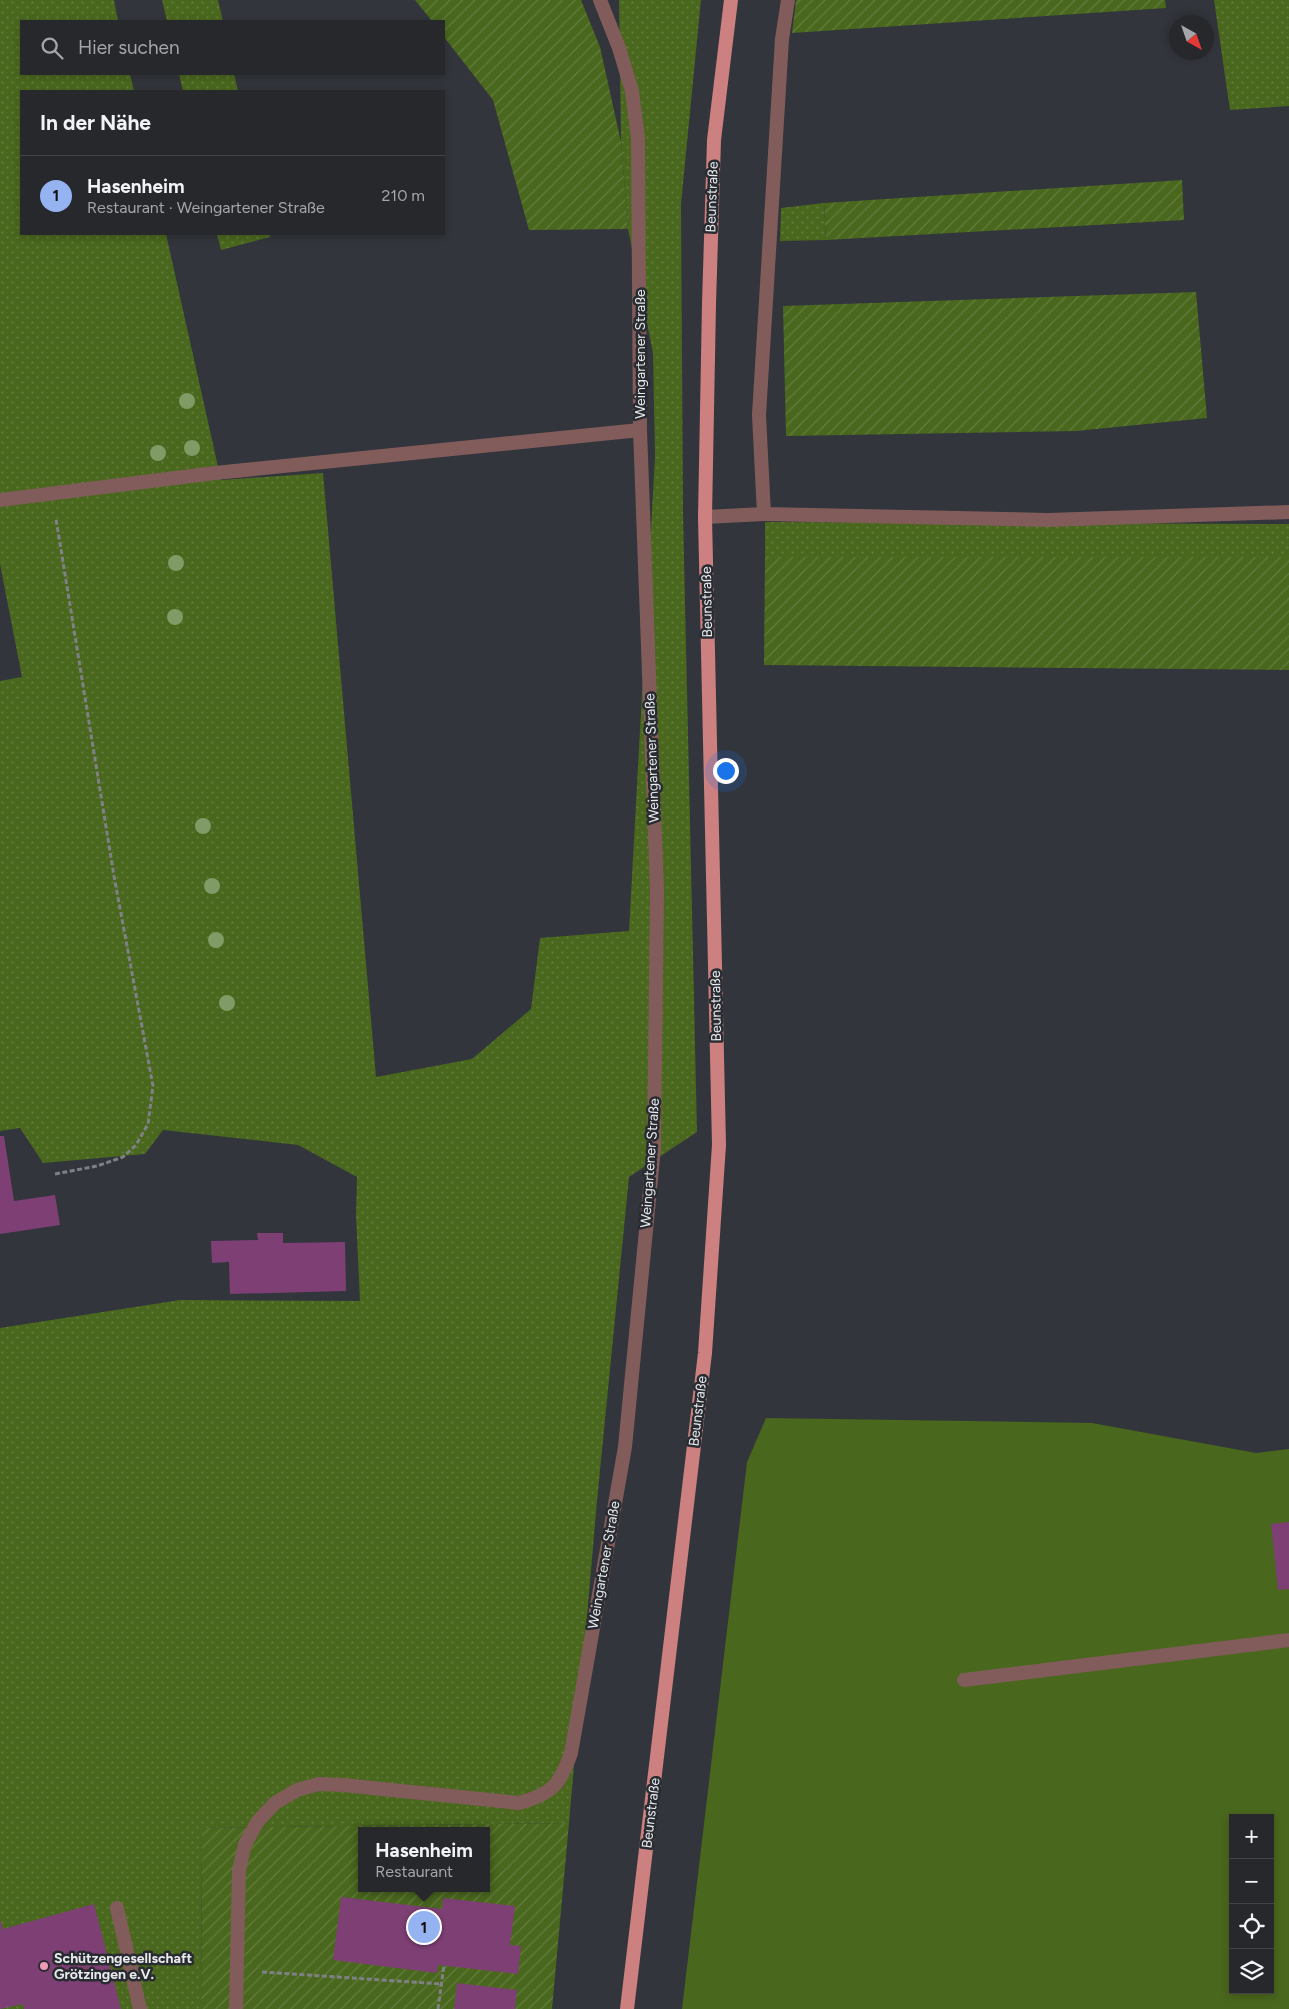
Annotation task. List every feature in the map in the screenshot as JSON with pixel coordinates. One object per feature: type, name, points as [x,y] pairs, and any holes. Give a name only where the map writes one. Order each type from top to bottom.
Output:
[{"type":"main road","name":"Beunstraße","points":[[627,2009],[704,1353],[718,1145],[705,517],[714,140],[731,0]]},
{"type":"street","name":"Weingartener Straße","points":[[236,2009],[239,1870],[244,1844],[258,1821],[275,1803],[297,1790],[319,1784],[343,1784],[519,1803],[538,1798],[553,1788],[564,1773],[571,1753],[625,1448],[654,1148],[657,890],[640,430],[638,138],[632,91],[620,48],[600,0]]},
{"type":"street","points":[[764,514],[759,415],[782,40],[788,0]]},
{"type":"street","points":[[0,500],[215,472],[640,430]]},
{"type":"street","points":[[705,517],[764,514],[1048,520],[1289,512]]},
{"type":"street","points":[[964,1680],[1289,1640]]},
{"type":"street","points":[[117,1908],[140,2009]]},
{"type":"path","points":[[52,494],[114,876],[153,1086],[148,1124],[136,1145],[123,1157],[97,1166],[55,1174]]},
{"type":"path","points":[[438,2009],[444,1965]]},
{"type":"path","points":[[237,1970],[441,1984]]},
{"type":"green space","points":[[0,0],[114,0],[118,20],[20,20],[20,75],[130,75],[134,90],[20,90],[20,235],[166,235],[221,480],[323,473],[376,1077],[472,1059],[531,1009],[540,938],[629,931],[655,456],[653,353],[628,229],[621,142],[619,0],[701,0],[681,204],[683,513],[697,1132],[629,1177],[597,1501],[569,1823],[202,1828],[201,2009],[0,2009],[0,1328],[180,1300],[360,1301],[356,1215],[357,1177],[298,1145],[163,1130],[145,1154],[43,1163],[20,1128],[0,1131],[0,681],[22,677],[0,564]]},
{"type":"green space","points":[[162,0],[218,0],[223,20],[167,20]]},
{"type":"green space","points":[[415,0],[581,0],[600,47],[621,142],[628,229],[529,230],[493,100],[445,38],[445,20],[431,20]]},
{"type":"green space","points":[[796,0],[1165,0],[1166,8],[792,33]]},
{"type":"green space","points":[[1214,0],[1289,0],[1289,106],[1230,110]]},
{"type":"green space","points":[[179,75],[234,75],[238,90],[183,90]]},
{"type":"green space","points":[[1182,180],[1184,220],[826,240],[824,203]]},
{"type":"green space","points":[[824,203],[826,240],[780,241],[781,208]]},
{"type":"green space","points":[[217,235],[270,235],[270,237],[221,250]]},
{"type":"green space","points":[[1196,292],[1207,418],[1076,431],[786,436],[783,306]]},
{"type":"green space","points":[[765,522],[1289,524],[1289,557],[765,557]]},
{"type":"green space","points":[[765,557],[1289,557],[1289,670],[764,665]]},
{"type":"green space","points":[[766,1418],[1092,1423],[1256,1453],[1289,1449],[1289,2009],[682,2009],[747,1462]]},
{"type":"green space","points":[[569,1823],[552,2009],[201,2009],[202,1828]]},
{"type":"building","points":[[0,1136],[4,1136],[14,1201],[55,1195],[60,1225],[0,1234]]},
{"type":"building","points":[[257,1233],[283,1233],[283,1243],[345,1242],[346,1291],[230,1294],[229,1262],[212,1263],[211,1241],[258,1240]]},
{"type":"building","points":[[1289,1522],[1289,1589],[1278,1590],[1271,1524]]},
{"type":"building","points":[[341,1897],[442,1909],[443,1898],[515,1906],[510,1945],[521,1946],[518,1974],[438,1965],[437,1973],[333,1960]]},
{"type":"building","points":[[94,1904],[121,2009],[24,2009],[23,2004],[0,2009],[0,1920],[3,1929]]},
{"type":"building","points":[[457,1983],[517,1990],[515,2009],[454,2009]]},
{"type":"place","name":"Hasenheim","points":[[424,1927]]},
{"type":"place","name":"Schützengesellschaft Grötzingen e.V.","points":[[44,1966]]}]
